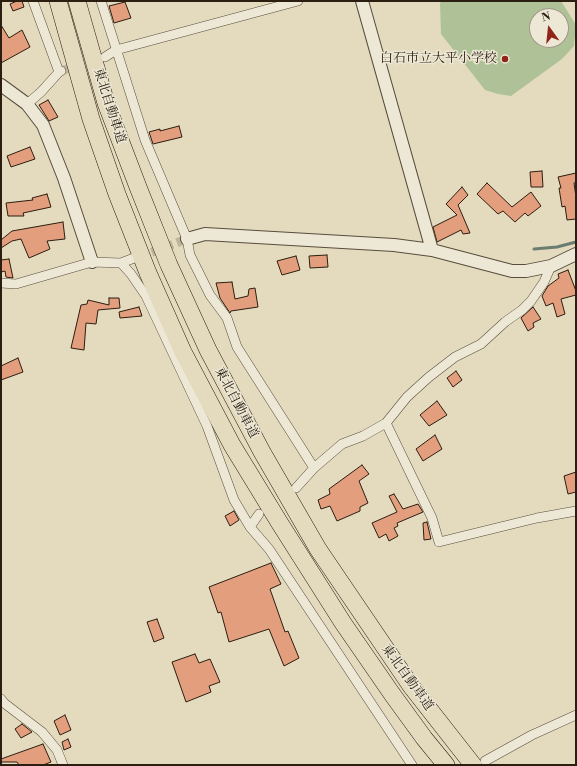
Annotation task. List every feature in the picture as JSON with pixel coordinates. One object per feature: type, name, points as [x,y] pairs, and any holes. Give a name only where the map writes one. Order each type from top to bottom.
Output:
[{"type":"highway","name":"東北自動車道","points":[[58,1],[91,119],[117,194],[148,273],[183,352],[232,445],[330,603],[392,694],[446,765]]},
{"type":"highway","name":"東北自動車道","points":[[77,1],[106,103],[169,265],[208,350],[262,452],[318,549],[411,686],[479,763]]},
{"type":"street","points":[[27,104],[41,92],[60,71],[33,1]]},
{"type":"street","points":[[101,1],[145,140],[187,239],[190,255],[210,295],[227,318],[237,347],[314,468]]},
{"type":"street","points":[[105,57],[116,50],[298,1]]},
{"type":"street","points":[[362,1],[432,250]]},
{"type":"street","points":[[1,85],[27,104],[43,125],[51,143],[92,262]]},
{"type":"street","points":[[187,239],[205,234],[394,245],[432,250],[512,271],[526,271],[551,266],[576,254]]},
{"type":"street","points":[[1,282],[16,284],[92,262],[121,263],[134,258]]},
{"type":"street","points":[[121,263],[132,274],[146,296],[207,426],[234,500],[250,527],[269,549],[412,765]]},
{"type":"street","points":[[296,488],[314,468],[342,444],[363,436],[386,423],[407,396],[429,377],[455,357],[481,344],[505,322],[522,310],[531,301],[544,282],[551,266]]},
{"type":"street","points":[[386,423],[432,518],[440,542],[537,518],[576,511]]},
{"type":"street","points":[[250,527],[259,514]]},
{"type":"street","points":[[1,699],[4,703],[42,732],[57,750],[63,765]]},
{"type":"street","points":[[479,763],[532,735],[576,715]]},
{"type":"green space","points":[[441,1],[561,1],[565,8],[529,8],[529,48],[569,48],[569,14],[576,25],[574,46],[562,59],[511,96],[485,90],[441,34]]},
{"type":"building","points":[[17,1],[22,1],[24,7],[13,11],[10,4]]},
{"type":"building","points":[[125,2],[131,18],[114,23],[109,6]]},
{"type":"building","points":[[1,25],[9,38],[22,30],[30,47],[1,63]]},
{"type":"building","points":[[48,100],[58,117],[49,121],[39,105]]},
{"type":"building","points":[[179,126],[182,137],[153,144],[149,132]]},
{"type":"building","points":[[30,147],[35,159],[11,167],[7,156]]},
{"type":"building","points":[[542,171],[543,187],[531,187],[530,172]]},
{"type":"building","points":[[576,173],[576,182],[574,183],[576,197],[576,219],[567,220],[565,206],[562,207],[559,188],[561,188],[558,177]]},
{"type":"building","points":[[487,183],[512,207],[531,192],[541,206],[528,216],[525,213],[515,222],[503,211],[498,214],[477,194]]},
{"type":"building","points":[[462,187],[468,195],[458,205],[470,233],[463,234],[461,230],[437,242],[433,227],[457,215],[446,204]]},
{"type":"building","points":[[47,194],[51,207],[23,213],[24,216],[8,216],[6,203],[33,200],[32,198]]},
{"type":"building","points":[[63,222],[65,239],[47,241],[50,249],[29,258],[21,239],[12,241],[1,248],[1,240],[12,231]]},
{"type":"building","points":[[327,255],[328,267],[310,268],[309,256]]},
{"type":"building","points":[[296,256],[300,270],[282,275],[277,261]]},
{"type":"building","points":[[9,259],[13,278],[6,277],[5,271],[1,272],[1,260]]},
{"type":"building","points":[[568,270],[576,291],[576,295],[561,299],[565,314],[557,317],[553,303],[546,306],[542,296],[548,286],[559,278],[558,274]]},
{"type":"building","points":[[232,282],[235,299],[248,296],[249,289],[255,288],[258,307],[231,311],[230,313],[220,298],[216,283]]},
{"type":"building","points":[[109,298],[119,298],[120,308],[98,310],[96,324],[86,323],[84,350],[71,348],[81,305],[87,304],[88,300],[109,305]]},
{"type":"building","points":[[139,307],[142,316],[120,318],[119,312]]},
{"type":"building","points":[[533,307],[541,319],[533,323],[534,327],[528,331],[521,318]]},
{"type":"building","points":[[18,358],[23,372],[1,380],[1,366]]},
{"type":"building","points":[[456,371],[462,380],[453,387],[447,378]]},
{"type":"building","points":[[437,401],[447,415],[429,426],[420,415]]},
{"type":"building","points":[[435,435],[442,449],[423,461],[416,449]]},
{"type":"building","points":[[362,465],[369,474],[359,481],[368,503],[360,507],[360,511],[337,521],[330,506],[321,509],[318,500],[330,494],[329,489]]},
{"type":"building","points":[[576,472],[576,492],[568,494],[564,476]]},
{"type":"building","points":[[394,494],[403,509],[418,504],[423,512],[397,523],[398,526],[394,528],[398,536],[389,541],[386,534],[379,538],[372,523],[397,512],[389,496]]},
{"type":"building","points":[[234,511],[239,520],[230,526],[225,516]]},
{"type":"building","points":[[427,522],[431,539],[424,540],[423,523]]},
{"type":"building","points":[[271,563],[281,584],[270,589],[285,632],[288,631],[299,658],[284,666],[269,629],[229,642],[221,612],[218,613],[209,587]]},
{"type":"building","points":[[157,619],[164,638],[154,642],[147,622]]},
{"type":"building","points":[[195,654],[199,663],[210,659],[220,682],[209,686],[211,692],[186,702],[172,662]]},
{"type":"building","points":[[65,715],[71,730],[60,735],[54,721]]},
{"type":"building","points":[[22,724],[32,732],[21,738],[15,729]]},
{"type":"building","points":[[68,739],[71,747],[64,750],[62,742]]},
{"type":"building","points":[[43,744],[51,762],[43,765],[19,765],[17,762],[1,762],[1,759]]},
{"type":"waterway","points":[[534,249],[557,247],[576,242]]},
{"type":"tunnel","points":[[61,71],[96,60]]},
{"type":"tunnel","points":[[139,257],[187,239]]},
{"type":"place","name":"白石市立大平小学校","points":[[505,59]]}]
